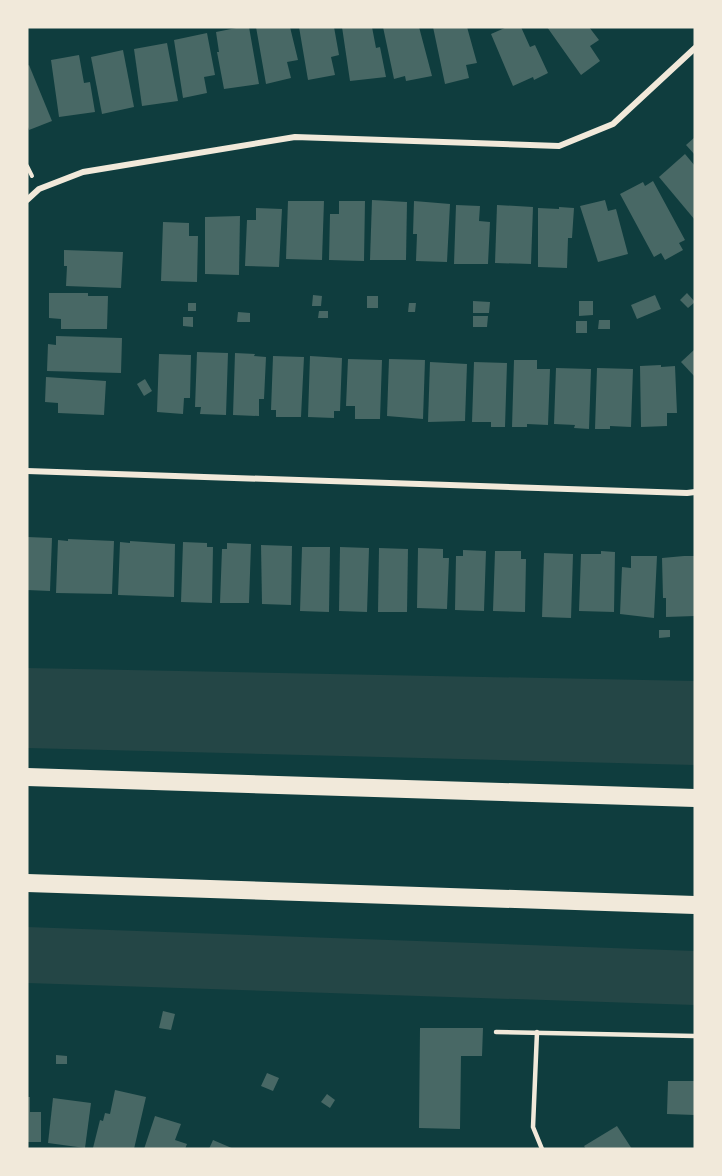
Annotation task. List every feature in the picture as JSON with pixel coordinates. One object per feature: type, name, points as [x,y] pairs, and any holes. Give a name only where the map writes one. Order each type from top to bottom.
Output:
[{"type":"highway","points":[[27,777],[695,798]]},
{"type":"highway","points":[[27,883],[695,905]]},
{"type":"street","points":[[27,200],[39,189],[83,172],[295,137],[559,146],[613,124],[695,48]]},
{"type":"street","points":[[27,471],[695,492]]},
{"type":"lane","points":[[496,1032],[695,1036]]},
{"type":"lane","points":[[537,1032],[532,1126],[542,1149]]},
{"type":"shaded area","points":[[27,668],[695,681],[695,765],[27,748]]},
{"type":"shaded area","points":[[27,927],[695,951],[695,1005],[27,983]]},
{"type":"building","points":[[249,27],[259,84],[224,89],[216,32]]},
{"type":"building","points":[[256,27],[290,27],[298,60],[287,62],[291,78],[266,84]]},
{"type":"building","points":[[299,27],[334,27],[339,55],[331,57],[335,75],[308,80]]},
{"type":"building","points":[[342,27],[372,27],[376,48],[380,47],[386,77],[350,81]]},
{"type":"building","points":[[383,27],[419,27],[432,76],[406,81],[405,76],[394,79]]},
{"type":"building","points":[[433,27],[467,27],[477,63],[466,65],[469,78],[445,84]]},
{"type":"building","points":[[507,27],[521,27],[530,47],[535,45],[548,73],[513,86],[491,34]]},
{"type":"building","points":[[547,27],[589,27],[599,40],[590,46],[600,61],[581,75]]},
{"type":"building","points":[[207,33],[215,75],[204,77],[207,93],[183,98],[174,40]]},
{"type":"building","points":[[167,43],[178,101],[142,106],[134,49]]},
{"type":"building","points":[[123,50],[134,107],[102,114],[91,57]]},
{"type":"building","points":[[79,55],[84,83],[90,82],[95,112],[59,117],[51,60]]},
{"type":"building","points":[[29,65],[52,121],[29,130],[27,124],[27,66]]},
{"type":"building","points":[[695,137],[695,155],[686,145]]},
{"type":"building","points":[[685,154],[695,166],[695,220],[659,177]]},
{"type":"building","points":[[653,181],[685,240],[679,243],[683,250],[665,260],[661,253],[654,257],[620,194],[643,182],[645,186]]},
{"type":"building","points":[[372,200],[407,202],[406,260],[370,260]]},
{"type":"building","points":[[605,200],[608,211],[616,209],[628,254],[598,262],[580,206]]},
{"type":"building","points":[[288,201],[324,201],[322,260],[286,259]]},
{"type":"building","points":[[339,201],[365,201],[364,261],[329,260],[330,214],[339,214]]},
{"type":"building","points":[[414,201],[450,204],[447,262],[416,261],[417,234],[413,234]]},
{"type":"building","points":[[456,205],[480,206],[479,221],[490,222],[488,264],[454,264]]},
{"type":"building","points":[[497,205],[533,207],[531,264],[495,263]]},
{"type":"building","points":[[559,207],[574,208],[572,238],[568,238],[567,268],[538,267],[538,208],[559,209]]},
{"type":"building","points":[[256,208],[282,209],[279,267],[245,266],[247,220],[256,220]]},
{"type":"building","points":[[240,216],[239,275],[205,274],[205,217]]},
{"type":"building","points":[[163,222],[189,223],[189,236],[198,236],[197,282],[161,281]]},
{"type":"building","points":[[64,250],[123,252],[121,288],[66,286],[67,266],[64,266]]},
{"type":"building","points":[[49,293],[88,293],[88,296],[108,296],[107,329],[61,329],[61,319],[49,318]]},
{"type":"building","points":[[687,293],[695,302],[688,308],[680,300]]},
{"type":"building","points":[[313,295],[322,296],[321,306],[312,306]]},
{"type":"building","points":[[655,295],[661,309],[637,319],[631,305]]},
{"type":"building","points":[[367,296],[378,296],[378,308],[367,308]]},
{"type":"building","points":[[473,301],[490,302],[489,313],[473,313]]},
{"type":"building","points":[[579,301],[593,301],[593,315],[579,316]]},
{"type":"building","points":[[188,303],[196,303],[196,311],[188,311]]},
{"type":"building","points":[[409,303],[416,303],[415,312],[408,312]]},
{"type":"building","points":[[319,311],[328,311],[328,318],[318,318]]},
{"type":"building","points":[[238,312],[250,313],[250,322],[237,322]]},
{"type":"building","points":[[473,316],[488,316],[487,327],[473,327]]},
{"type":"building","points":[[183,317],[193,317],[193,327],[183,326]]},
{"type":"building","points":[[599,320],[610,320],[610,329],[598,329]]},
{"type":"building","points":[[576,321],[587,321],[587,333],[576,333]]},
{"type":"building","points":[[56,336],[122,338],[121,373],[47,371],[48,344],[56,345]]},
{"type":"building","points":[[695,349],[695,377],[681,362]]},
{"type":"building","points":[[197,352],[228,353],[226,415],[200,414],[201,407],[195,407]]},
{"type":"building","points":[[235,353],[266,357],[264,399],[259,399],[259,416],[233,415]]},
{"type":"building","points":[[159,354],[191,355],[190,398],[184,398],[183,414],[157,412]]},
{"type":"building","points":[[273,356],[304,357],[301,417],[276,417],[276,410],[271,410]]},
{"type":"building","points":[[310,356],[342,358],[340,411],[334,411],[334,418],[308,417]]},
{"type":"building","points":[[348,359],[382,360],[380,419],[355,419],[355,406],[346,406]]},
{"type":"building","points":[[389,359],[425,360],[423,419],[387,416]]},
{"type":"building","points":[[514,360],[537,360],[537,369],[550,369],[548,425],[527,424],[527,427],[512,427]]},
{"type":"building","points":[[430,362],[467,364],[465,421],[428,422]]},
{"type":"building","points":[[474,362],[507,363],[505,427],[491,427],[491,422],[472,422]]},
{"type":"building","points":[[661,365],[661,367],[675,366],[677,413],[667,413],[667,426],[641,427],[640,366]]},
{"type":"building","points":[[556,368],[591,369],[589,429],[574,428],[575,425],[554,424]]},
{"type":"building","points":[[597,368],[633,369],[631,427],[610,426],[610,429],[595,429]]},
{"type":"building","points":[[46,377],[106,381],[104,415],[58,413],[58,403],[45,402]]},
{"type":"building","points":[[145,379],[152,391],[144,396],[137,384]]},
{"type":"building","points":[[27,537],[52,538],[50,591],[27,590]]},
{"type":"building","points":[[68,539],[114,541],[112,594],[56,593],[58,540],[68,541]]},
{"type":"building","points":[[130,541],[175,544],[174,597],[118,595],[120,542],[130,543]]},
{"type":"building","points":[[183,542],[207,543],[207,547],[213,547],[212,603],[181,602]]},
{"type":"building","points":[[227,543],[251,544],[249,603],[220,603],[222,549],[227,549]]},
{"type":"building","points":[[261,545],[292,546],[291,605],[262,604]]},
{"type":"building","points":[[302,547],[330,547],[329,612],[300,611]]},
{"type":"building","points":[[340,547],[369,548],[367,612],[339,611]]},
{"type":"building","points":[[379,548],[408,549],[407,612],[378,612]]},
{"type":"building","points":[[418,548],[443,549],[443,558],[449,558],[447,609],[417,608]]},
{"type":"building","points":[[463,550],[486,551],[484,611],[455,610],[456,556],[463,556]]},
{"type":"building","points":[[495,551],[521,551],[521,559],[526,559],[525,612],[493,611]]},
{"type":"building","points":[[601,551],[615,552],[614,612],[579,611],[581,554],[601,554]]},
{"type":"building","points":[[544,553],[573,554],[571,618],[542,617]]},
{"type":"building","points":[[631,556],[657,556],[654,618],[620,614],[622,567],[631,568]]},
{"type":"building","points":[[695,556],[695,616],[666,617],[662,558]]},
{"type":"building","points":[[659,630],[670,630],[670,637],[659,638]]},
{"type":"building","points":[[163,1011],[175,1014],[171,1030],[159,1028]]},
{"type":"building","points":[[420,1028],[483,1028],[482,1056],[461,1056],[460,1129],[419,1128]]},
{"type":"building","points":[[56,1055],[67,1056],[67,1064],[56,1064]]},
{"type":"building","points":[[267,1073],[279,1078],[273,1091],[261,1086]]},
{"type":"building","points":[[668,1081],[695,1081],[695,1115],[667,1114]]},
{"type":"building","points":[[115,1090],[146,1097],[134,1149],[93,1148],[100,1120],[103,1121],[105,1113],[110,1114]]},
{"type":"building","points":[[327,1094],[335,1100],[330,1108],[321,1102]]},
{"type":"building","points":[[27,1097],[30,1097],[30,1112],[41,1112],[41,1142],[27,1142]]},
{"type":"building","points":[[53,1098],[91,1103],[85,1148],[48,1143]]},
{"type":"building","points":[[155,1116],[181,1124],[175,1140],[187,1144],[185,1149],[144,1149]]},
{"type":"building","points":[[617,1126],[632,1149],[586,1149],[584,1146]]},
{"type":"building","points":[[213,1140],[234,1149],[209,1149]]}]
